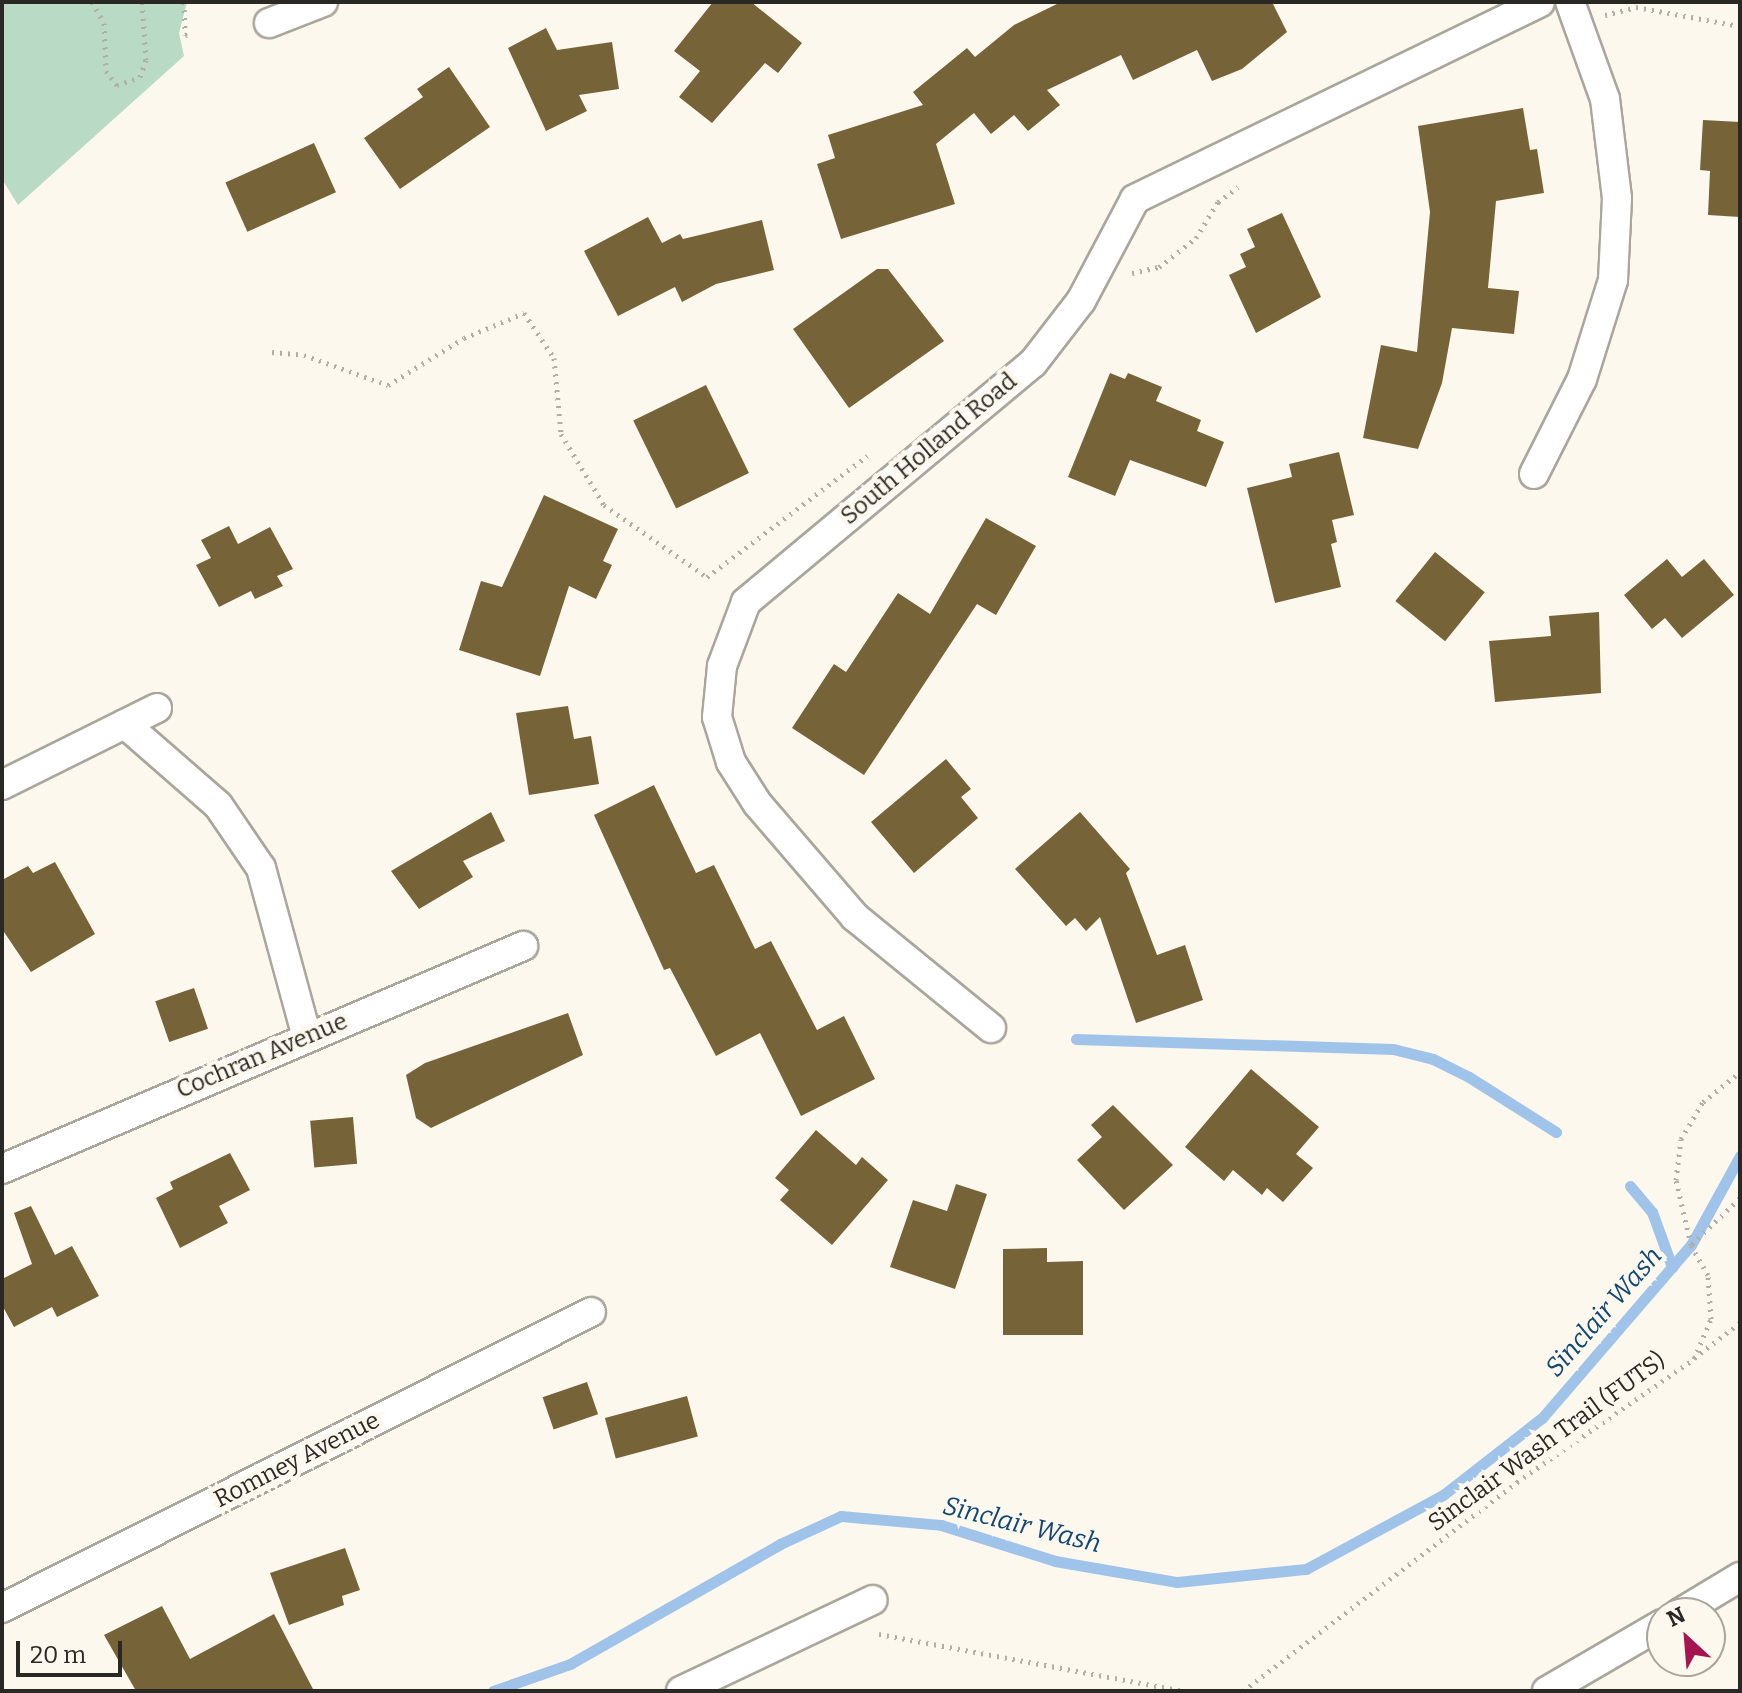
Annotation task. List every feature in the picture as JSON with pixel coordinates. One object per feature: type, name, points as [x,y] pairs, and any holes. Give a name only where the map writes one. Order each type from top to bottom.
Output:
[{"type":"street","points":[[269,23],[323,2]]},
{"type":"street","name":"South Holland Road","points":[[991,1028],[855,917],[757,803],[731,762],[717,717],[722,666],[746,602],[1033,363],[1081,301],[1135,199],[1540,2]]},
{"type":"street","points":[[1534,474],[1582,379],[1613,280],[1617,198],[1605,99],[1574,12]]},
{"type":"street","points":[[2,785],[157,708]]},
{"type":"street","points":[[125,724],[218,805],[261,868],[307,1037]]},
{"type":"street","name":"Cochran Avenue","points":[[2,1169],[523,946]]},
{"type":"street","name":"Romney Avenue","points":[[2,1608],[591,1312]]},
{"type":"street","points":[[1707,1597],[1740,1577]]},
{"type":"street","points":[[681,1691],[873,1600]]},
{"type":"street","points":[[1547,1691],[1646,1633]]},
{"type":"path","points":[[92,2],[104,23],[106,71],[117,85],[140,77],[146,60],[142,2]]},
{"type":"path","points":[[184,2],[185,35],[192,33]]},
{"type":"path","points":[[1574,12],[1636,7],[1740,26]]},
{"type":"path","points":[[1121,275],[1159,267],[1196,238],[1218,202],[1243,183]]},
{"type":"path","points":[[272,352],[304,355],[388,385],[464,338],[524,313],[554,358],[561,434],[604,505],[707,577],[878,448]]},
{"type":"path","name":"Sinclair Wash Trail (FUTS)","points":[[1243,1691],[1517,1482],[1694,1359],[1711,1319],[1708,1275],[1691,1245],[1676,1180],[1681,1139],[1703,1102],[1740,1072]]},
{"type":"path","points":[[1691,1245],[1740,1198]]},
{"type":"path","points":[[1694,1359],[1740,1323]]},
{"type":"path","points":[[819,1625],[946,1643],[1185,1691]]},
{"type":"green space","points":[[2,2],[187,2],[179,33],[184,56],[18,205],[2,179]]},
{"type":"building","points":[[713,2],[751,2],[802,43],[778,73],[765,63],[712,123],[679,97],[700,71],[674,51]]},
{"type":"building","points":[[1061,2],[1272,2],[1287,32],[1242,69],[1212,81],[1197,50],[1133,80],[1121,55],[1047,90],[1060,105],[1028,131],[1014,115],[991,134],[974,113],[936,144],[955,204],[841,239],[817,164],[835,158],[828,135],[923,105],[913,92],[967,48],[975,57],[1014,25]]},
{"type":"building","points":[[546,28],[557,50],[612,42],[619,89],[579,95],[587,111],[546,131],[508,48]]},
{"type":"building","points":[[449,67],[490,127],[400,189],[364,138],[423,97],[417,89]]},
{"type":"building","points":[[1523,108],[1530,150],[1537,149],[1544,193],[1496,201],[1488,288],[1519,291],[1514,334],[1452,328],[1442,383],[1418,449],[1363,438],[1381,345],[1417,352],[1430,212],[1418,126]]},
{"type":"building","points":[[1703,120],[1740,122],[1740,217],[1708,215],[1710,171],[1700,170]]},
{"type":"building","points":[[314,143],[336,192],[247,232],[225,182]]},
{"type":"building","points":[[1282,213],[1321,297],[1256,333],[1229,275],[1246,267],[1240,254],[1255,247],[1247,229]]},
{"type":"building","points":[[648,217],[662,243],[680,234],[683,239],[762,220],[774,270],[716,284],[682,302],[675,287],[618,316],[584,251]]},
{"type":"building","points":[[877,269],[888,269],[944,341],[849,408],[793,329]]},
{"type":"building","points":[[1110,373],[1125,379],[1128,373],[1162,387],[1156,401],[1201,420],[1197,431],[1224,442],[1206,487],[1130,460],[1115,496],[1068,477]]},
{"type":"building","points":[[706,385],[749,473],[676,509],[633,421]]},
{"type":"building","points":[[1339,452],[1354,515],[1332,520],[1337,542],[1331,544],[1341,587],[1275,603],[1247,488],[1292,477],[1289,464]]},
{"type":"building","points":[[544,495],[618,529],[603,561],[612,565],[596,599],[569,586],[540,676],[459,650],[481,581],[502,587]]},
{"type":"building","points":[[986,518],[1036,546],[996,615],[977,604],[864,775],[792,728],[834,664],[846,672],[898,593],[930,614]]},
{"type":"building","points":[[229,526],[238,544],[270,527],[293,569],[277,576],[283,586],[255,599],[251,591],[219,607],[196,565],[211,558],[201,540]]},
{"type":"building","points":[[1435,552],[1485,592],[1445,641],[1395,601]]},
{"type":"building","points":[[1667,559],[1682,577],[1704,559],[1734,595],[1682,638],[1665,618],[1652,629],[1624,595]]},
{"type":"building","points":[[1599,612],[1601,693],[1495,702],[1489,641],[1551,636],[1549,616]]},
{"type":"building","points":[[568,706],[574,739],[591,736],[599,784],[529,795],[516,713]]},
{"type":"building","points":[[946,759],[971,789],[961,797],[978,818],[914,873],[871,822]]},
{"type":"building","points":[[654,785],[696,873],[714,865],[755,949],[771,941],[817,1030],[844,1016],[875,1079],[801,1116],[760,1033],[716,1056],[670,968],[664,970],[594,815]]},
{"type":"building","points":[[491,812],[505,841],[463,861],[473,877],[419,909],[391,871]]},
{"type":"building","points":[[1080,812],[1130,869],[1126,873],[1157,955],[1185,945],[1203,1000],[1136,1023],[1100,917],[1086,931],[1075,918],[1066,926],[1015,869]]},
{"type":"building","points":[[55,862],[95,934],[31,972],[2,929],[2,880],[28,866],[33,873]]},
{"type":"building","points":[[194,988],[208,1029],[169,1042],[155,1001]]},
{"type":"building","points":[[568,1013],[583,1055],[431,1128],[416,1118],[406,1075],[425,1063]]},
{"type":"building","points":[[1251,1069],[1319,1127],[1296,1154],[1313,1168],[1283,1202],[1267,1188],[1262,1195],[1233,1170],[1224,1181],[1185,1147]]},
{"type":"building","points":[[1113,1105],[1173,1165],[1124,1210],[1077,1160],[1102,1137],[1091,1125]]},
{"type":"building","points":[[353,1117],[357,1164],[314,1168],[310,1121]]},
{"type":"building","points":[[816,1130],[856,1165],[862,1157],[888,1180],[832,1245],[780,1200],[789,1190],[775,1178]]},
{"type":"building","points":[[230,1153],[250,1190],[219,1206],[228,1223],[180,1248],[156,1198],[173,1189],[170,1182]]},
{"type":"building","points":[[956,1184],[987,1194],[955,1289],[890,1267],[913,1200],[947,1211]]},
{"type":"building","points":[[31,1206],[55,1255],[72,1246],[99,1296],[57,1317],[52,1307],[14,1327],[2,1305],[2,1279],[32,1264],[14,1213]]},
{"type":"building","points":[[1047,1248],[1047,1262],[1083,1261],[1083,1335],[1003,1335],[1003,1249]]},
{"type":"building","points":[[587,1382],[598,1414],[554,1429],[543,1397]]},
{"type":"building","points":[[687,1396],[698,1437],[616,1459],[605,1418]]},
{"type":"building","points":[[345,1548],[360,1590],[342,1596],[344,1605],[289,1625],[270,1573]]},
{"type":"building","points":[[162,1606],[190,1659],[274,1614],[314,1691],[136,1691],[104,1635]]},
{"type":"waterway","points":[[1076,1039],[1393,1049],[1433,1059],[1469,1077],[1556,1132]]},
{"type":"waterway","name":"Sinclair Wash","points":[[493,1691],[570,1664],[780,1544],[841,1516],[941,1525],[1055,1561],[1177,1582],[1306,1569],[1443,1495],[1542,1418],[1691,1245],[1740,1156]]},
{"type":"waterway","points":[[1630,1186],[1652,1212],[1672,1267]]}]
